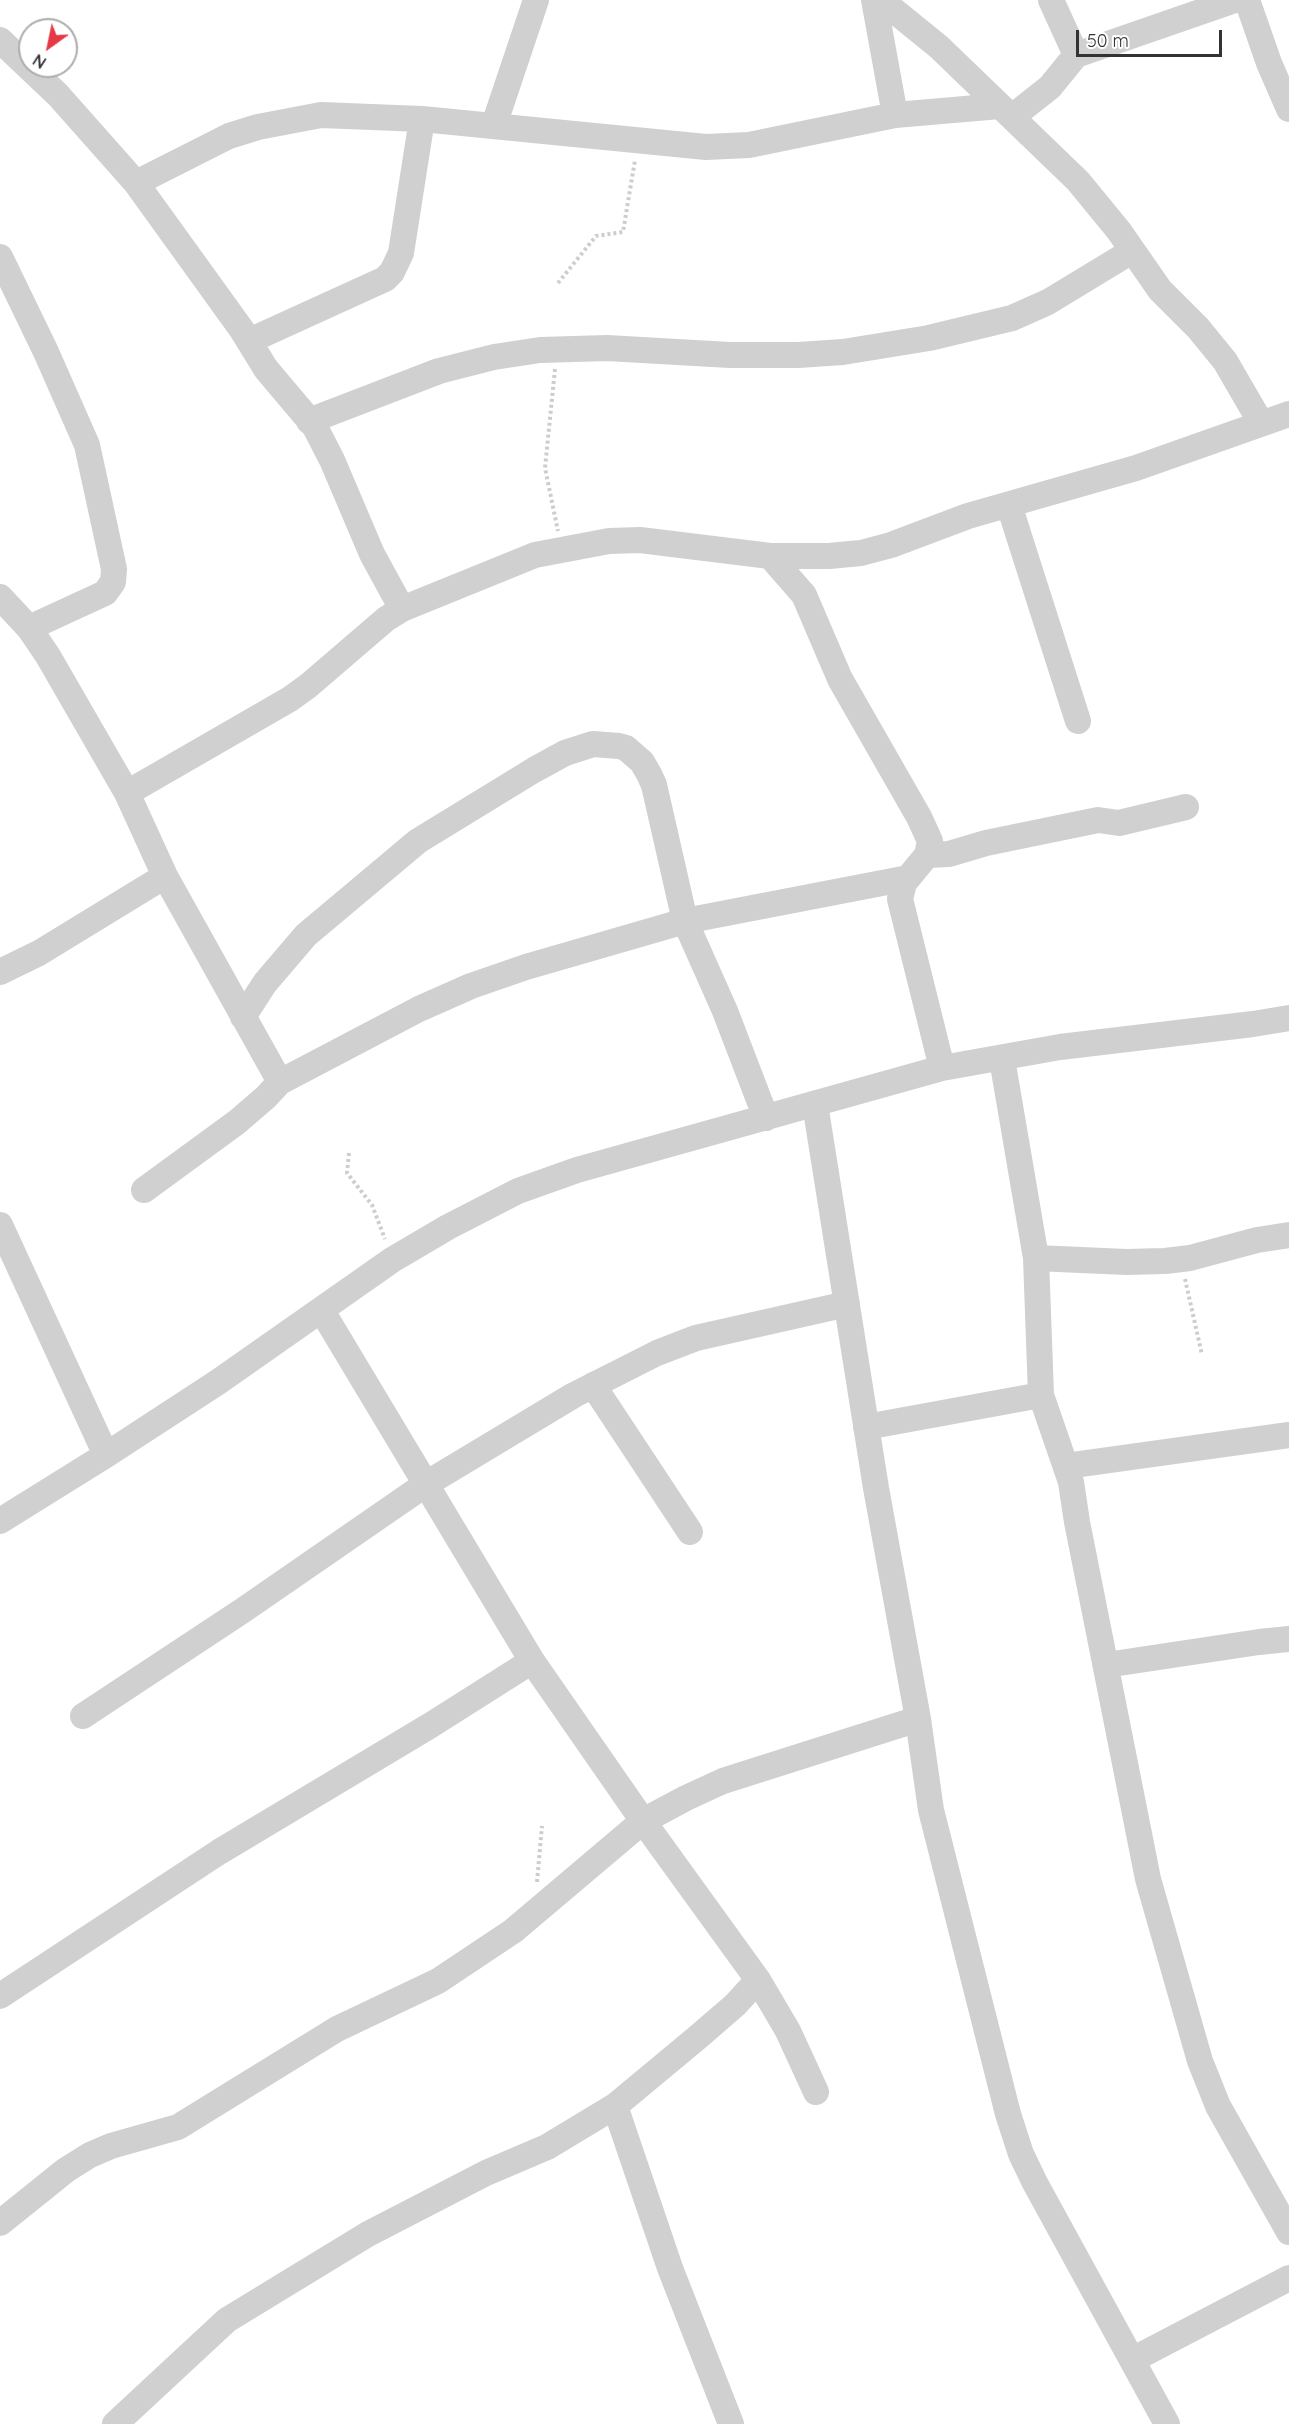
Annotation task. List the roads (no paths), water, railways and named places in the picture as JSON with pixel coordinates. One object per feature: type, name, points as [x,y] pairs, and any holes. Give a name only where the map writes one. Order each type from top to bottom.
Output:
[{"type":"street","points":[[494,125],[536,0]]},
{"type":"street","points":[[1051,0],[1076,55]]},
{"type":"street","points":[[136,183],[229,136],[258,127],[321,116],[422,119],[706,147],[749,145],[895,115],[1006,111],[1050,87],[1076,55],[1235,0]]},
{"type":"street","points":[[1247,0],[1269,63],[1289,109]]},
{"type":"street","points":[[879,1],[895,115]]},
{"type":"street","points":[[879,1],[939,47],[1078,182],[1113,224],[1160,290],[1198,328],[1225,361],[1261,423]]},
{"type":"street","points":[[0,40],[58,95],[136,183],[249,341],[266,369],[321,436],[372,554],[402,609]]},
{"type":"street","points":[[249,341],[385,279],[392,272],[401,253],[422,119]]},
{"type":"street","points":[[309,421],[439,371],[494,357],[557,349],[607,348],[730,355],[798,355],[843,352],[929,338],[1012,318],[1048,302],[1132,251]]},
{"type":"street","points":[[0,257],[46,351],[87,445],[114,569],[111,587],[99,597],[29,628]]},
{"type":"street","points":[[127,793],[290,699],[386,619],[402,609],[535,555],[609,541],[640,540],[770,556],[829,556],[861,553],[891,545],[968,516],[1136,468],[1289,414]]},
{"type":"street","points":[[1009,505],[1078,721]]},
{"type":"street","points":[[770,556],[804,595],[840,679],[919,817],[930,841],[927,855],[901,889],[900,899],[942,1068]]},
{"type":"street","points":[[804,595],[829,556]]},
{"type":"street","points":[[0,597],[29,628],[127,793],[165,876],[280,1082]]},
{"type":"street","points":[[243,1017],[265,982],[306,935],[418,841],[534,770],[572,751],[594,744],[619,746],[626,748],[642,762],[649,774],[685,921],[725,1011],[766,1118]]},
{"type":"street","points":[[927,855],[949,854],[986,843],[1098,820],[1119,823],[1186,807]]},
{"type":"street","points":[[0,972],[39,953],[165,876]]},
{"type":"street","points":[[144,1190],[237,1122],[280,1082],[420,1009],[471,986],[526,967],[685,921],[908,878]]},
{"type":"street","points":[[0,1521],[106,1455],[322,1311],[392,1260],[518,1191],[577,1170],[942,1068],[1060,1047],[1289,1018]]},
{"type":"street","points":[[1002,1059],[1036,1258],[1041,1395],[1071,1482],[1077,1522],[1107,1665],[1115,1719],[1149,1879],[1200,2061],[1218,2106],[1289,2232]]},
{"type":"street","points":[[815,1104],[866,1427],[932,1810],[1008,2114],[1021,2154],[1035,2183],[1167,2424]]},
{"type":"street","points":[[0,1225],[106,1455]]},
{"type":"street","points":[[1036,1258],[1126,1262],[1180,1260],[1289,1235]]},
{"type":"street","points":[[83,1716],[242,1611],[426,1484],[593,1385],[657,1353],[696,1338],[846,1304]]},
{"type":"street","points":[[322,1311],[532,1661],[643,1821],[758,1980],[788,2031],[816,2092]]},
{"type":"street","points":[[593,1385],[690,1532]]},
{"type":"street","points":[[866,1427],[1041,1395]]},
{"type":"street","points":[[1066,1466],[1289,1435]]},
{"type":"street","points":[[1107,1665],[1289,1639]]},
{"type":"street","points":[[0,1996],[219,1852],[431,1725],[532,1661]]},
{"type":"street","points":[[0,2223],[66,2169],[90,2155],[111,2146],[178,2127],[337,2030],[438,1981],[505,1936],[643,1821],[686,1798],[723,1782],[918,1719]]},
{"type":"street","points":[[115,2424],[227,2320],[368,2234],[486,2174],[547,2147],[615,2106],[735,2005],[758,1980]]},
{"type":"street","points":[[615,2106],[670,2268],[731,2424]]},
{"type":"street","points":[[1132,2360],[1289,2278]]}]
